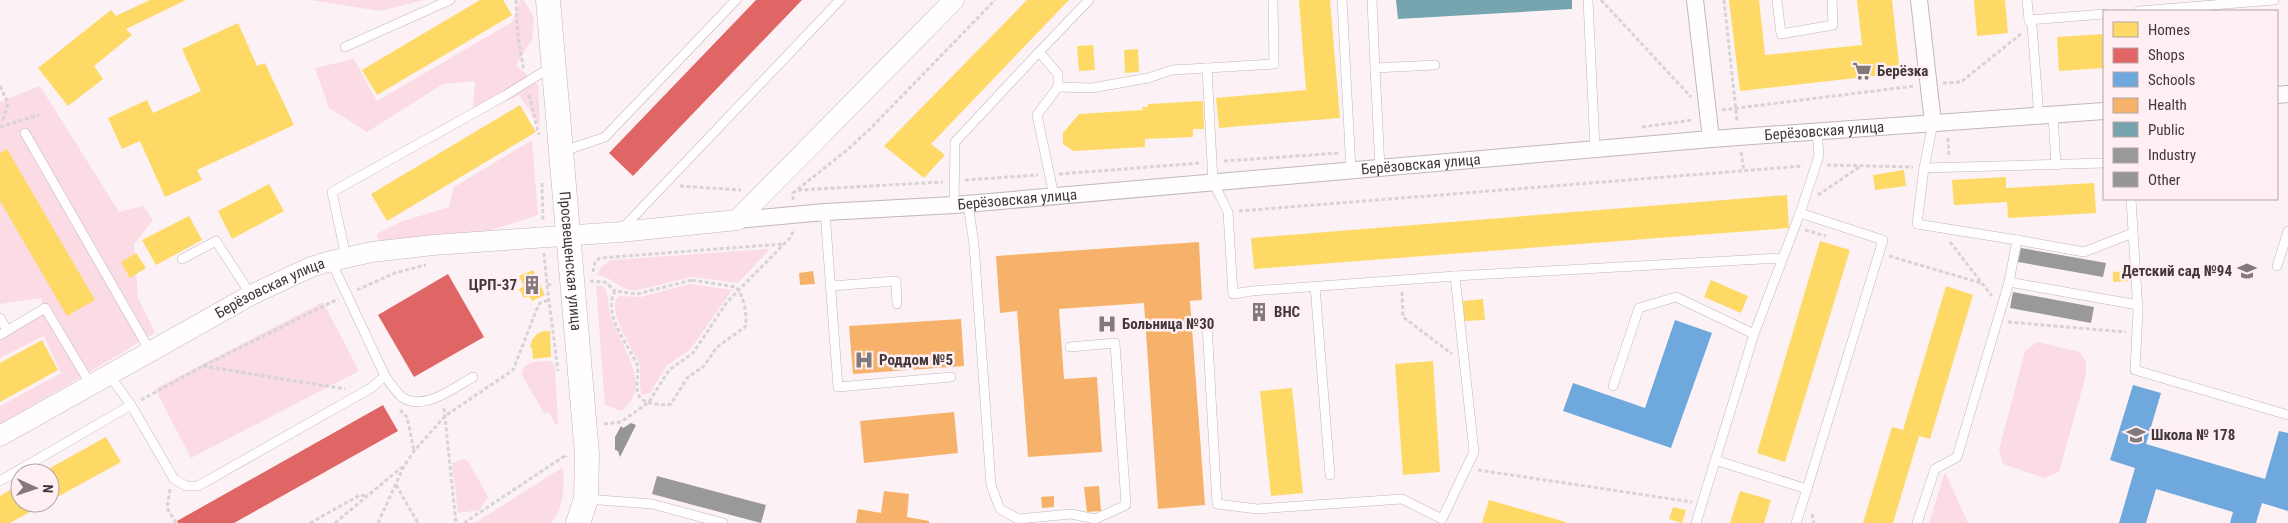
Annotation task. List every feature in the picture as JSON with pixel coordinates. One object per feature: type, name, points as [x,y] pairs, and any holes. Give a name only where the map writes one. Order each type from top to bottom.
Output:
[{"type":"main road","name":"Просвещенская улица","points":[[548,0],[587,454],[586,499],[578,523]]},
{"type":"street","points":[[737,220],[954,0]]},
{"type":"street","points":[[1695,0],[1711,139]]},
{"type":"street","points":[[1919,0],[1933,123]]},
{"type":"street","name":"Берёзовская улица","points":[[0,436],[251,296],[310,267],[339,259],[434,245],[541,246],[568,236],[737,220],[794,221],[825,212],[961,205],[1711,139],[2046,116],[2103,110]]},
{"type":"lane","points":[[344,47],[440,2],[450,0]]},
{"type":"lane","points":[[561,152],[605,137],[736,0]]},
{"type":"lane","points":[[620,232],[633,215],[840,0]]},
{"type":"lane","points":[[1070,346],[1115,343],[1126,504],[1095,519],[1071,514],[1018,518],[1000,509],[991,485],[974,244],[954,181],[955,142],[1089,0]]},
{"type":"lane","points":[[1058,86],[1092,88],[1148,78],[1172,70],[1274,64],[1273,0]]},
{"type":"lane","points":[[1342,0],[1351,170]]},
{"type":"lane","points":[[1372,0],[1380,168]]},
{"type":"lane","points":[[1588,0],[1594,149]]},
{"type":"lane","points":[[1777,0],[1781,34],[1834,25],[1832,0]]},
{"type":"lane","points":[[2027,0],[2056,165]]},
{"type":"lane","points":[[2151,10],[2274,0]]},
{"type":"lane","points":[[2029,20],[2103,14]]},
{"type":"lane","points":[[1039,52],[1058,74],[1058,86],[1037,114],[1051,174],[1054,196]]},
{"type":"lane","points":[[1375,68],[1435,65]]},
{"type":"lane","points":[[473,377],[423,403],[412,402],[401,396],[385,376],[345,295],[332,192],[554,66]]},
{"type":"lane","points":[[1207,68],[1213,182],[1228,212],[1233,294],[1455,276],[1782,258]]},
{"type":"lane","points":[[1933,123],[1924,168],[1917,224],[2084,252],[2133,233]]},
{"type":"lane","points":[[1696,523],[1754,334],[1802,209],[1816,165],[1819,155],[1817,132]]},
{"type":"lane","points":[[25,134],[150,351]]},
{"type":"lane","points":[[1924,168],[2103,163]]},
{"type":"lane","points":[[2131,200],[2138,305],[2135,370],[2288,415]]},
{"type":"lane","points":[[1796,523],[1883,240],[1802,209]]},
{"type":"lane","points":[[825,212],[838,387],[951,377]]},
{"type":"lane","points":[[2277,266],[2288,231]]},
{"type":"lane","points":[[1917,523],[1935,469],[1957,457],[2009,282],[2017,240]]},
{"type":"lane","points":[[182,259],[216,241],[251,296]]},
{"type":"lane","points":[[1207,324],[1217,504],[1257,509],[1402,499],[1443,522],[1474,452],[1455,276]]},
{"type":"lane","points":[[831,286],[896,282],[897,304]]},
{"type":"lane","points":[[2009,282],[2138,305]]},
{"type":"lane","points":[[1315,286],[1330,476]]},
{"type":"lane","points":[[1613,386],[1639,308],[1676,297],[1754,334]]},
{"type":"lane","points":[[0,318],[4,332],[46,308],[91,385]]},
{"type":"lane","points":[[109,374],[131,405],[174,479],[186,486],[198,486],[371,388],[385,376]]},
{"type":"lane","points":[[0,482],[131,405]]},
{"type":"lane","points":[[1715,460],[1807,489]]},
{"type":"lane","points":[[586,499],[652,504],[723,523]]},
{"type":"path","points":[[516,0],[518,38],[539,138]]},
{"type":"path","points":[[602,424],[621,422],[649,402],[669,370],[693,353],[727,302],[791,237],[794,221],[793,193],[870,129],[995,0]]},
{"type":"path","points":[[1601,0],[1692,98]]},
{"type":"path","points":[[1724,0],[1744,171]]},
{"type":"path","points":[[0,86],[8,103],[3,119],[0,121]]},
{"type":"path","points":[[798,190],[954,181],[1350,152]]},
{"type":"path","points":[[1228,212],[1816,165],[1924,168]]},
{"type":"path","points":[[1802,209],[1861,166]]},
{"type":"path","points":[[542,174],[541,246],[560,379]]},
{"type":"path","points":[[664,184],[744,191]]},
{"type":"path","points":[[1941,229],[2002,307]]},
{"type":"path","points":[[600,258],[783,244]]},
{"type":"path","points":[[541,246],[544,257]]},
{"type":"path","points":[[131,405],[203,366],[345,295],[395,273],[431,264]]},
{"type":"path","points":[[548,285],[599,280],[611,286],[615,291],[637,294],[692,280],[730,286],[739,290],[742,294],[746,318],[745,327],[717,347],[704,366],[687,378],[671,404],[660,405],[649,402],[637,393],[638,369],[612,311],[611,303],[615,291]]},
{"type":"path","points":[[1401,280],[1403,317],[1464,363]]},
{"type":"path","points":[[378,523],[404,466],[414,451],[445,416],[513,370],[540,302],[549,300]]},
{"type":"path","points":[[1997,322],[2137,333]]},
{"type":"path","points":[[203,366],[351,390],[371,388]]},
{"type":"path","points":[[438,396],[444,406],[456,523]]},
{"type":"path","points":[[396,406],[407,417],[414,451]]},
{"type":"path","points":[[565,445],[566,463]]},
{"type":"path","points":[[464,523],[566,455]]},
{"type":"path","points":[[335,523],[404,466]]},
{"type":"path","points":[[1466,469],[1702,503]]},
{"type":"path","points":[[174,479],[169,493],[167,508],[176,523]]},
{"type":"path","points":[[395,485],[418,523]]},
{"type":"path","points":[[310,523],[360,495],[367,496]]},
{"type":"shaded area","points":[[311,0],[424,0],[380,11]]},
{"type":"shaded area","points":[[520,0],[524,0],[534,18],[532,40],[516,65],[538,85],[540,126],[519,95],[472,118],[475,81],[443,84],[367,132],[329,108],[315,68],[354,59],[377,101],[512,22]]},
{"type":"shaded area","points":[[40,86],[119,212],[143,206],[153,220],[134,244],[138,298],[155,333],[0,425],[0,406],[61,373],[44,336],[0,358],[0,325],[41,317],[42,298],[0,304],[0,102]]},
{"type":"shaded area","points":[[532,140],[538,215],[482,233],[380,246],[377,234],[400,222],[449,207],[454,187]]},
{"type":"shaded area","points":[[769,250],[738,283],[692,277],[633,291],[597,275],[601,267],[611,260]]},
{"type":"shaded area","points":[[690,284],[732,290],[690,350],[667,365],[650,393],[643,395],[640,388],[638,361],[618,322],[615,306],[616,299],[619,296],[641,297]]},
{"type":"shaded area","points":[[596,285],[604,287],[606,290],[614,326],[629,358],[636,380],[632,399],[622,411],[605,405]]},
{"type":"shaded area","points":[[323,302],[359,371],[191,458],[155,389]]},
{"type":"shaded area","points":[[2037,342],[2080,352],[2086,362],[2086,375],[2059,472],[2044,478],[2003,464],[1999,450],[2025,351]]},
{"type":"shaded area","points":[[552,361],[555,368],[558,425],[555,424],[549,413],[544,413],[522,375],[525,366],[533,362]]},
{"type":"shaded area","points":[[464,459],[468,461],[488,497],[480,510],[458,513],[452,463]]},
{"type":"shaded area","points":[[563,467],[561,503],[556,517],[551,523],[475,523]]},
{"type":"shaded area","points":[[1945,472],[1968,523],[1929,523]]},
{"type":"building: Homes","points":[[150,0],[186,0],[126,29],[132,35],[94,66],[103,79],[68,106],[38,68],[111,10],[116,16]]},
{"type":"building: Homes","points":[[480,0],[503,0],[512,15],[377,95],[362,70]]},
{"type":"building: Homes","points":[[1027,0],[1069,0],[931,144],[945,155],[924,178],[884,146]]},
{"type":"building: Homes","points":[[1299,0],[1330,0],[1340,118],[1219,128],[1216,98],[1306,90]]},
{"type":"building: Homes","points":[[1729,0],[1759,0],[1765,55],[1862,45],[1857,0],[1892,0],[1900,73],[1740,91]]},
{"type":"building: Homes","points":[[1974,0],[2005,0],[2008,33],[1977,36]]},
{"type":"building: Homes","points":[[238,23],[257,66],[265,63],[294,125],[197,170],[202,180],[165,197],[140,141],[122,149],[108,118],[147,100],[153,113],[201,91],[182,49]]},
{"type":"building: Homes","points":[[2103,34],[2103,68],[2059,71],[2057,37]]},
{"type":"building: Homes","points":[[1093,45],[1095,70],[1079,71],[1077,46]]},
{"type":"building: Homes","points":[[1138,49],[1139,72],[1125,73],[1124,50]]},
{"type":"building: Homes","points":[[1203,101],[1204,129],[1193,129],[1193,137],[1145,139],[1145,147],[1073,151],[1063,144],[1063,133],[1079,114],[1143,110],[1142,107],[1148,107],[1148,104]]},
{"type":"building: Homes","points":[[520,105],[536,132],[387,221],[371,194]]},
{"type":"building: Homes","points":[[7,149],[95,300],[67,316],[0,201],[0,153]]},
{"type":"building: Homes","points":[[1904,170],[1906,186],[1875,190],[1873,175]]},
{"type":"building: Homes","points":[[2006,177],[2006,188],[2094,183],[2096,213],[2008,218],[2007,202],[1954,205],[1952,180]]},
{"type":"building: Homes","points":[[269,184],[284,211],[232,239],[218,211]]},
{"type":"building: Homes","points":[[1787,195],[1789,228],[1254,269],[1251,238]]},
{"type":"building: Homes","points":[[189,216],[202,240],[156,265],[142,240]]},
{"type":"building: Homes","points":[[1820,241],[1850,250],[1785,462],[1757,453]]},
{"type":"building: Homes","points":[[136,253],[146,268],[130,278],[121,262]]},
{"type":"building: Homes","name":"ЦРП-37","points":[[533,270],[545,295],[532,301],[529,296],[524,298],[519,289],[524,286],[519,276]]},
{"type":"building: Homes","points":[[2128,271],[2129,281],[2113,282],[2113,272]]},
{"type":"building: Homes","points":[[1711,280],[1748,296],[1741,313],[1704,297]]},
{"type":"building: Homes","points":[[1946,286],[1973,295],[1930,439],[1919,436],[1893,523],[1863,523],[1892,427],[1903,430]]},
{"type":"building: Homes","points":[[1483,299],[1485,320],[1464,321],[1463,301]]},
{"type":"building: Homes","name":"ВНС","points":[[1265,301],[1267,322],[1254,323],[1252,302]]},
{"type":"building: Homes","points":[[550,331],[551,357],[533,359],[532,348],[530,348],[532,340],[537,334]]},
{"type":"building: Homes","points":[[42,340],[58,370],[0,402],[0,363]]},
{"type":"building: Homes","points":[[1433,361],[1440,472],[1403,475],[1395,364]]},
{"type":"building: Homes","points":[[1292,388],[1303,493],[1271,496],[1260,391]]},
{"type":"building: Homes","points":[[106,437],[121,462],[60,496],[59,463]]},
{"type":"building: Homes","points":[[10,490],[10,513],[28,513],[10,523],[0,523],[0,496]]},
{"type":"building: Homes","points":[[1740,491],[1771,500],[1764,523],[1730,523]]},
{"type":"building: Homes","points":[[1489,500],[1566,522],[1482,523]]},
{"type":"building: Homes","points":[[1673,507],[1686,510],[1682,523],[1669,519]]},
{"type":"building: Shops","points":[[756,0],[802,0],[633,176],[609,153]]},
{"type":"building: Shops","points":[[448,274],[484,337],[414,377],[378,315]]},
{"type":"building: Shops","points":[[383,405],[398,431],[234,523],[178,523],[177,521]]},
{"type":"building: Schools","points":[[1675,320],[1712,333],[1671,448],[1563,411],[1573,383],[1645,408]]},
{"type":"building: Schools","points":[[2133,385],[2161,393],[2146,444],[2265,479],[2279,431],[2288,433],[2288,511],[2262,503],[2256,523],[2230,523],[2233,512],[2156,489],[2146,523],[2119,523],[2135,468],[2110,460]]},
{"type":"building: Health","points":[[1199,242],[1202,300],[1190,301],[1205,505],[1158,509],[1144,303],[1059,309],[1064,379],[1097,377],[1102,452],[1028,457],[1017,311],[1000,313],[996,256]]},
{"type":"building: Health","points":[[813,271],[815,284],[800,285],[799,273]]},
{"type":"building: Health","points":[[961,319],[964,366],[853,374],[849,326]]},
{"type":"building: Health","points":[[954,412],[958,453],[864,463],[860,421]]},
{"type":"building: Health","points":[[1099,486],[1101,511],[1087,512],[1084,487]]},
{"type":"building: Health","points":[[884,491],[909,494],[907,517],[929,521],[929,523],[856,523],[858,509],[881,513]]},
{"type":"building: Health","points":[[1054,496],[1054,507],[1042,508],[1041,497]]},
{"type":"building: Public","points":[[1396,0],[1572,0],[1572,9],[1398,19]]},
{"type":"building: Industry","points":[[2021,248],[2106,263],[2103,277],[2018,262]]},
{"type":"building: Industry","points":[[2013,292],[2094,307],[2091,323],[2010,308]]},
{"type":"building: Industry","points":[[657,476],[766,505],[761,523],[652,494]]},
{"type":"building: Other","points":[[631,423],[636,425],[620,457],[618,451],[615,450],[615,437],[621,426],[623,428]]},
{"type":"place","name":"Берёзка","points":[[1862,71]]},
{"type":"place","name":"Детский сад №94","points":[[2247,271]]},
{"type":"place","name":"ЦРП-37","points":[[532,285]]},
{"type":"place","name":"ВНС","points":[[1259,312]]},
{"type":"place","name":"Больница №30","points":[[1107,324]]},
{"type":"place","name":"Роддом №5","points":[[864,360]]},
{"type":"place","name":"Школа № 178","points":[[2136,435]]}]
